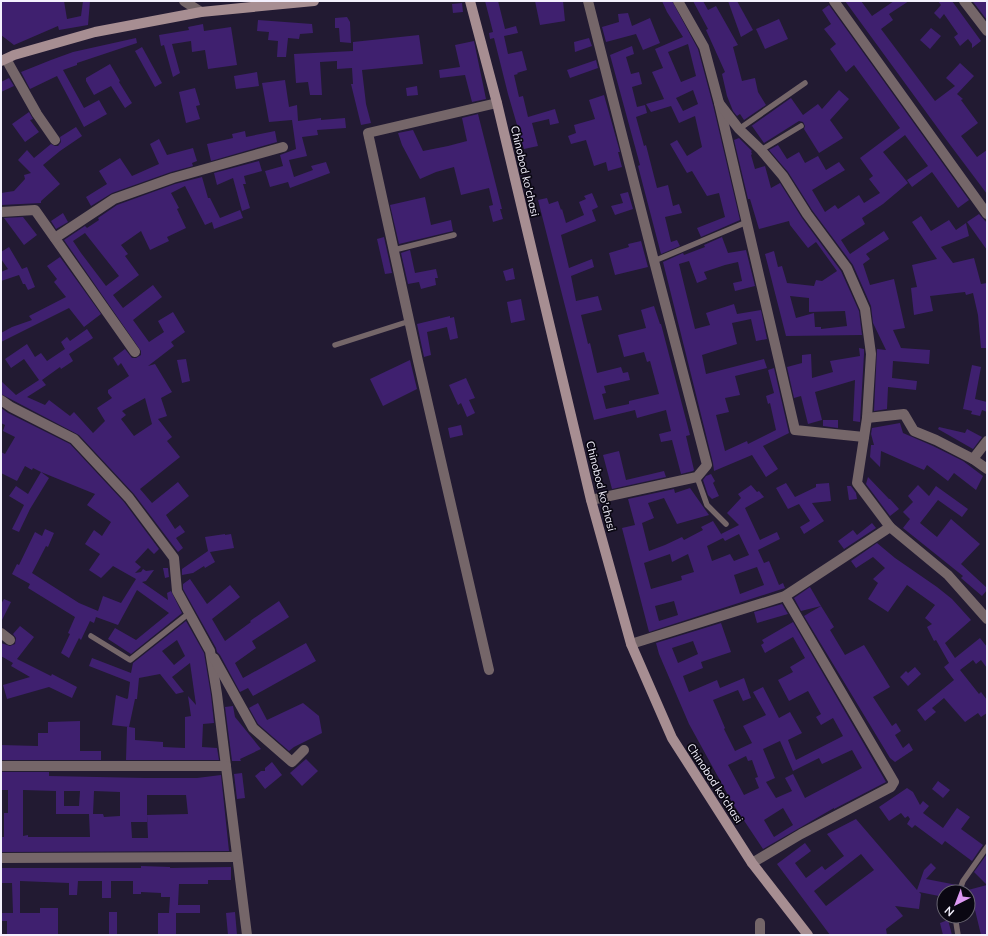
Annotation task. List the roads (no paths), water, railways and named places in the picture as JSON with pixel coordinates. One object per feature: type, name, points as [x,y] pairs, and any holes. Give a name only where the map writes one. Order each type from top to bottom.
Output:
[{"type":"street","points":[[184,1],[201,12]]},
{"type":"street","points":[[55,140],[37,114],[4,60],[95,32],[201,12],[314,1]]},
{"type":"street","name":"Chinobod ko'chasi","points":[[470,1],[497,103],[591,500],[631,644],[672,738],[752,863],[808,935]]},
{"type":"street","points":[[588,1],[707,465],[698,477],[591,500]]},
{"type":"street","points":[[678,1],[704,47],[719,103],[795,430],[864,437]]},
{"type":"street","points":[[834,1],[987,214]]},
{"type":"street","points":[[964,1],[987,31]]},
{"type":"street","points":[[489,670],[368,133],[497,103]]},
{"type":"street","points":[[719,103],[739,129],[783,176],[807,214],[847,268],[865,310],[871,354],[867,418],[857,483],[890,527],[948,575],[987,619]]},
{"type":"street","points":[[54,238],[114,199],[173,178],[283,147]]},
{"type":"street","points":[[1,212],[34,210],[135,352]]},
{"type":"street","points":[[1,400],[11,407],[74,439],[129,498],[174,558],[176,591],[253,728],[292,762],[304,750]]},
{"type":"street","points":[[867,418],[904,414],[914,431],[936,440],[973,459],[987,469]]},
{"type":"street","points":[[973,459],[987,441]]},
{"type":"street","points":[[631,644],[786,596],[890,527]]},
{"type":"street","points":[[752,863],[801,834],[891,787],[894,782],[786,596]]},
{"type":"street","points":[[1,633],[10,640]]},
{"type":"street","points":[[210,651],[217,694],[236,857],[247,935]]},
{"type":"street","points":[[1,766],[226,766]]},
{"type":"street","points":[[1,858],[236,857]]},
{"type":"street","points":[[760,923],[760,935]]},
{"type":"lane","points":[[739,129],[805,84]]},
{"type":"lane","points":[[760,150],[801,126]]},
{"type":"lane","points":[[654,261],[747,222]]},
{"type":"lane","points":[[394,250],[454,235]]},
{"type":"lane","points":[[335,345],[410,321]]},
{"type":"lane","points":[[698,477],[707,505],[726,524]]},
{"type":"lane","points":[[91,636],[130,660],[188,614]]},
{"type":"lane","points":[[962,884],[987,847]]},
{"type":"lane","points":[[956,924],[958,935]]}]
